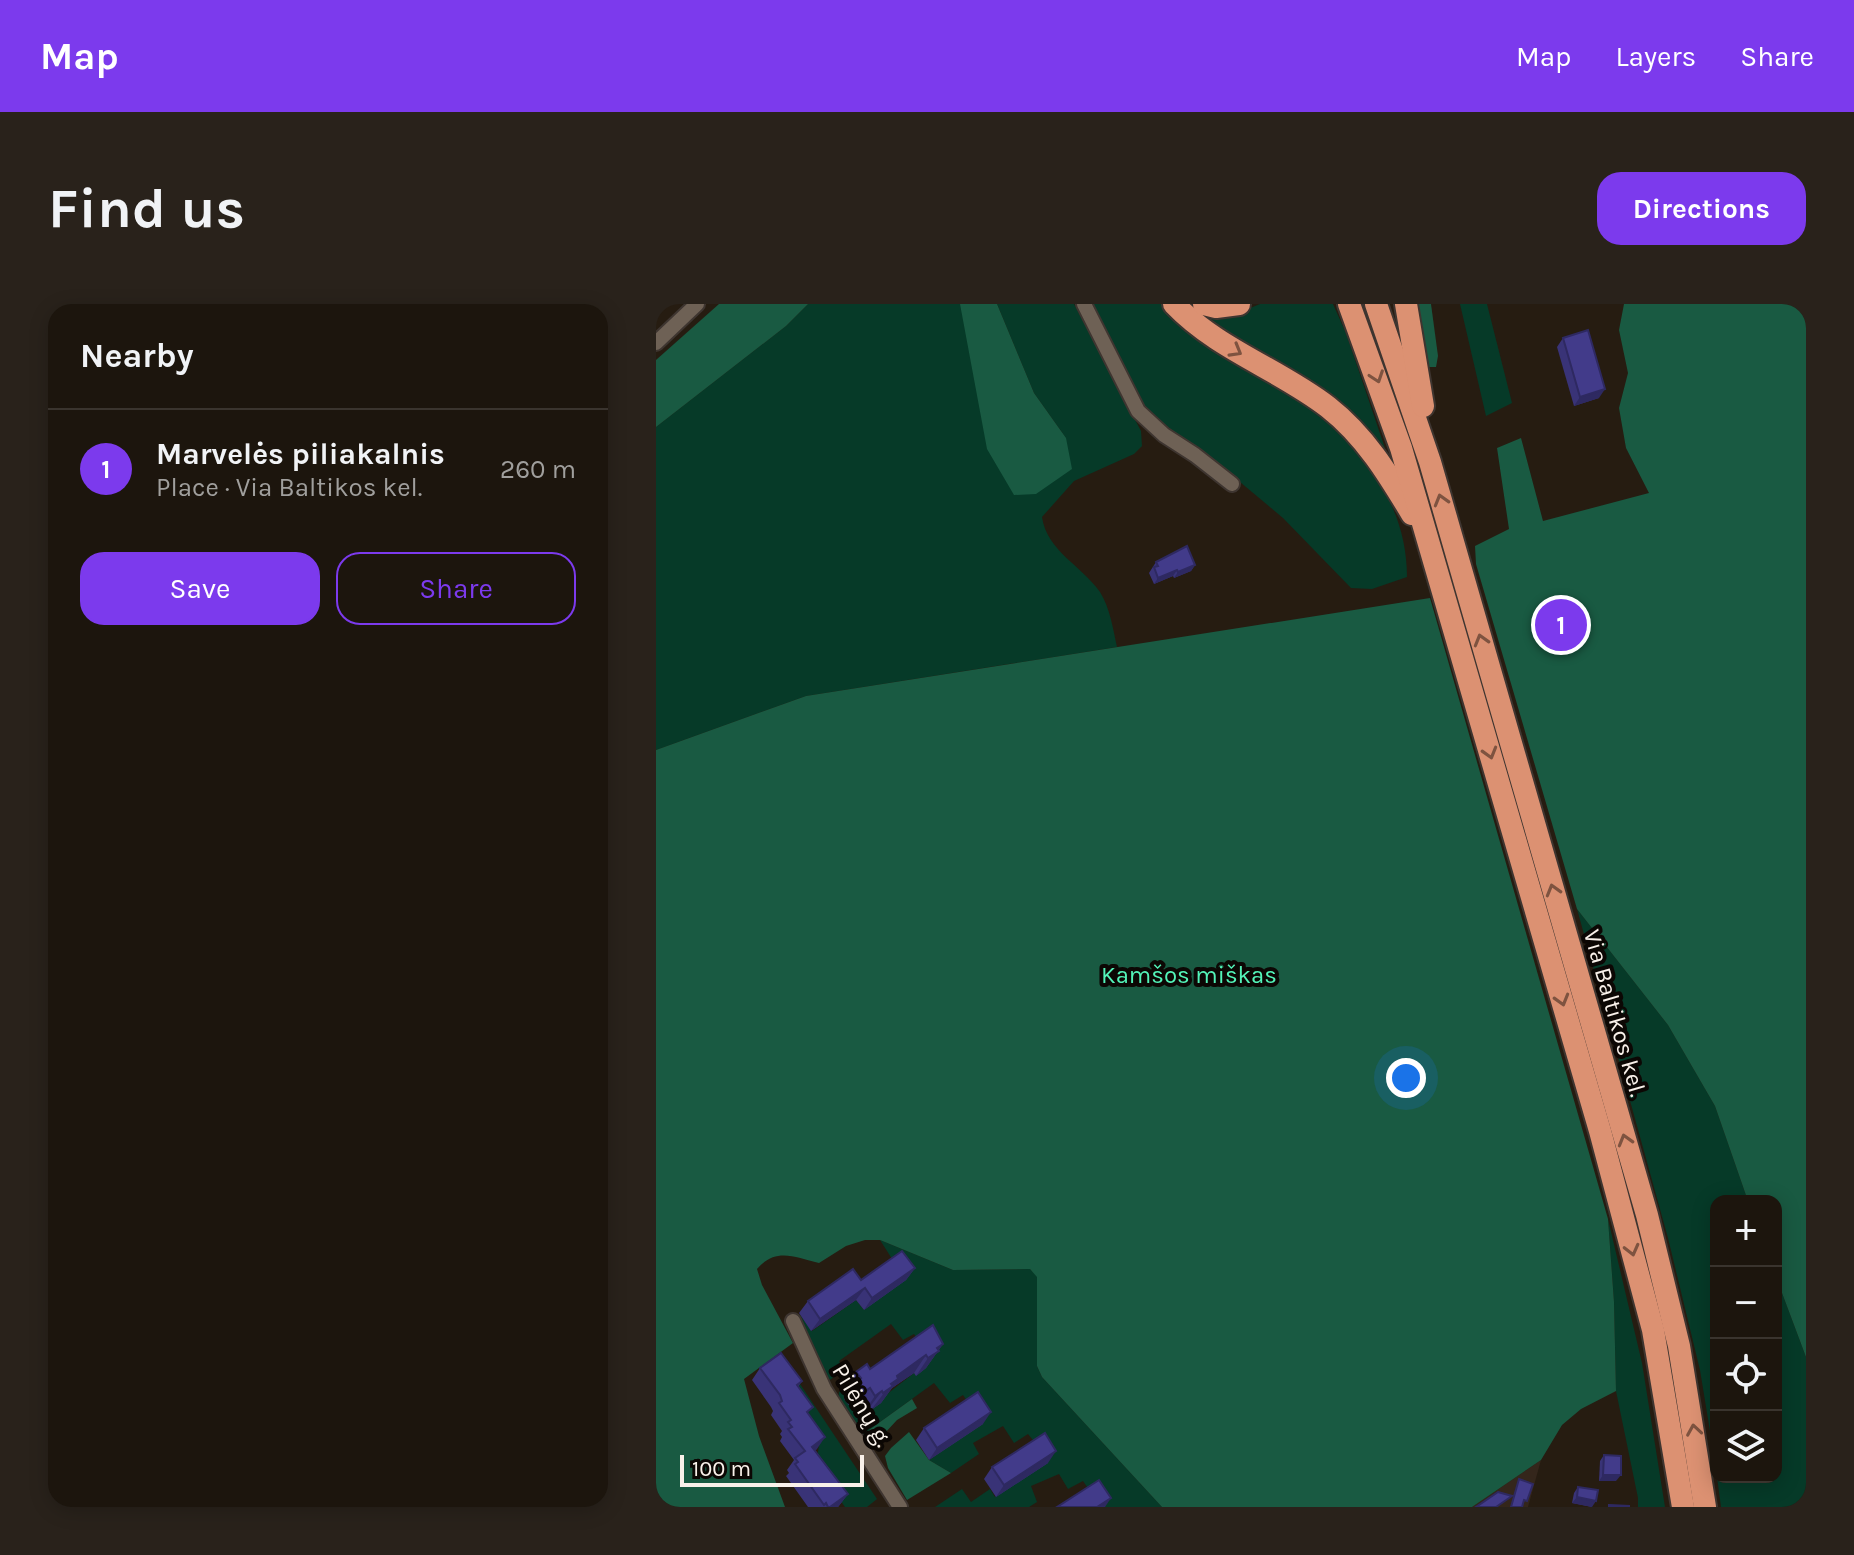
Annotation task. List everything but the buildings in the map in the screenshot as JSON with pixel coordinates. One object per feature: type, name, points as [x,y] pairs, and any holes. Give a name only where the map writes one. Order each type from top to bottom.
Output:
[{"type":"highway","points":[[1174,304],[1194,324],[1308,393],[1346,423],[1363,439],[1388,473],[1429,543]]},
{"type":"highway","points":[[1204,304],[1216,307],[1239,304]]},
{"type":"highway","points":[[1349,304],[1401,448],[1429,543]]},
{"type":"highway","points":[[1376,304],[1430,462]]},
{"type":"highway","points":[[1406,304],[1419,373],[1430,462]]},
{"type":"highway","name":"Via Baltikos kel.","points":[[1430,462],[1647,1215],[1679,1346],[1705,1507]]},
{"type":"highway","name":"Via Baltikos kel.","points":[[1429,543],[1624,1217],[1653,1330],[1683,1507]]},
{"type":"street","points":[[656,343],[697,304]]},
{"type":"street","points":[[1084,304],[1138,411],[1164,435],[1232,484]]},
{"type":"street","name":"Pilėnų g.","points":[[793,1321],[824,1389],[900,1507]]},
{"type":"shaded area","points":[[1541,1460],[1528,1507],[1472,1507]]},
{"type":"green space","points":[[719,304],[808,304],[786,326],[656,427],[656,360]]},
{"type":"green space","points":[[808,304],[960,304],[1066,438],[1034,393],[997,304],[1074,304],[1141,431],[1142,446],[1134,454],[1074,481],[1042,517],[1050,539],[1100,592],[1109,612],[1117,647],[806,696],[656,750],[656,427],[786,326]]},
{"type":"green space","points":[[960,304],[997,304],[1034,393],[1066,438],[1072,469],[1036,494],[1014,495],[987,449]]},
{"type":"green space","points":[[1090,304],[1162,304],[1201,341],[1291,395],[1336,430],[1373,472],[1387,496],[1405,548],[1407,577],[1372,589],[1351,588],[1283,518],[1234,477],[1153,418],[1136,398]]},
{"type":"green space","points":[[1260,304],[1333,304],[1346,333],[1390,463],[1227,339],[1193,308],[1243,311]]},
{"type":"green space","points":[[1418,304],[1431,304],[1438,356],[1436,367],[1429,367],[1425,357]]},
{"type":"green space","points":[[1460,304],[1487,304],[1512,403],[1486,416]]},
{"type":"green space","points":[[1624,304],[1806,304],[1806,1357],[1782,1293],[1782,1195],[1746,1195],[1715,1106],[1668,1025],[1577,909],[1476,564],[1475,546],[1509,529],[1497,448],[1521,438],[1543,521],[1649,493],[1626,448],[1619,408],[1628,373],[1619,330]]},
{"type":"green space","name":"Kamšos miškas","points":[[1430,598],[1608,1219],[1616,1391],[1581,1409],[1562,1425],[1541,1460],[1472,1507],[1162,1507],[1042,1377],[1037,1366],[1037,1277],[1030,1269],[953,1270],[880,1240],[865,1240],[846,1246],[819,1263],[793,1256],[778,1256],[757,1269],[762,1285],[793,1343],[744,1379],[759,1436],[785,1507],[656,1507],[656,750],[806,696]]},
{"type":"green space","points":[[1577,909],[1668,1025],[1715,1106],[1746,1195],[1710,1195],[1710,1431],[1700,1370],[1668,1238]]},
{"type":"green space","points":[[1608,1219],[1642,1363],[1665,1507],[1638,1507],[1616,1391]]},
{"type":"green space","points":[[880,1240],[953,1270],[1030,1269],[1037,1276],[1037,1366],[1042,1377],[1162,1507],[1101,1507],[1083,1481],[1068,1489],[1059,1474],[1031,1486],[1037,1502],[1029,1507],[935,1507],[962,1489],[971,1502],[990,1489],[995,1497],[1037,1445],[1028,1434],[1014,1443],[1003,1426],[973,1443],[979,1454],[951,1473],[929,1460],[982,1423],[963,1395],[950,1403],[934,1383],[862,1435],[838,1400],[839,1392],[844,1389],[863,1413],[914,1373],[916,1375],[928,1354],[914,1334],[903,1340],[891,1324],[839,1361],[844,1369],[830,1380],[811,1348],[799,1314],[812,1331],[856,1300],[864,1310],[894,1262]]},
{"type":"green space","points":[[1782,1293],[1806,1357],[1806,1507],[1721,1507],[1718,1483],[1782,1483]]},
{"type":"green space","points":[[796,1378],[877,1499],[867,1507],[845,1507],[816,1465],[819,1445],[792,1382]]},
{"type":"green space","points":[[912,1399],[917,1408],[897,1420],[871,1448],[862,1435]]},
{"type":"green space","points":[[909,1432],[929,1460],[951,1473],[907,1500],[888,1468],[885,1456]]},
{"type":"place","name":"Marvelės piliakalnis","points":[[1561,625]]}]
